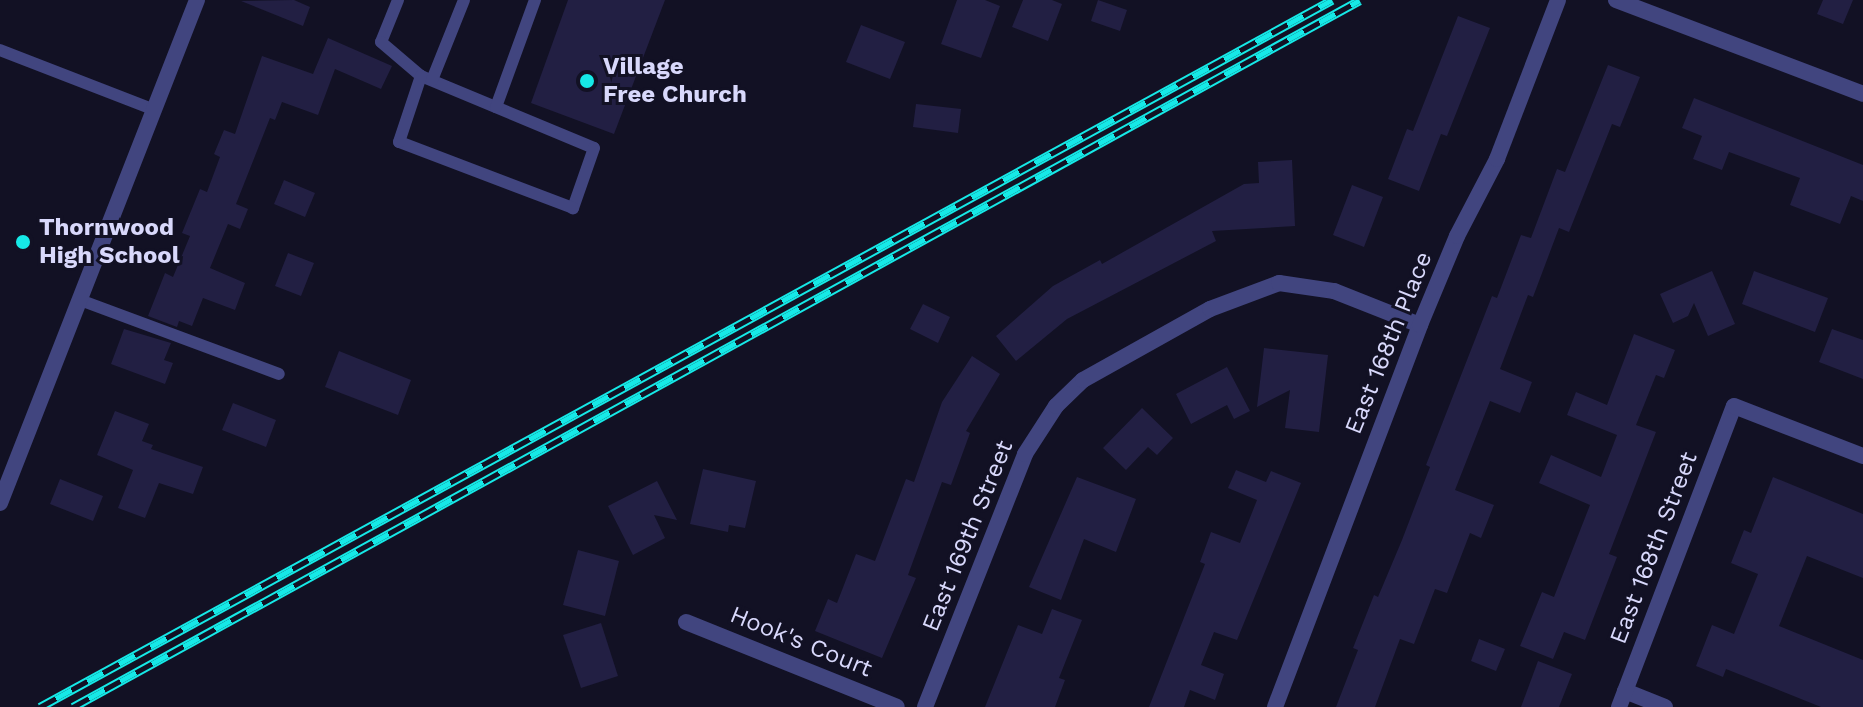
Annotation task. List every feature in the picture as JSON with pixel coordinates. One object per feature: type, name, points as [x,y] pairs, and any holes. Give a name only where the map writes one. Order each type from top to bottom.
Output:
[{"type":"street","points":[[0,503],[197,0]]},
{"type":"street","name":"East 168th Place","points":[[1275,707],[1420,325],[1457,236],[1497,159],[1558,0]]},
{"type":"street","points":[[1616,0],[1656,7],[1863,94]]},
{"type":"street","name":"East 169th Street","points":[[925,707],[1025,454],[1056,406],[1083,380],[1210,309],[1279,283],[1334,291],[1420,325]]},
{"type":"street","name":"East 168th Street","points":[[1622,699],[1734,406],[1863,456]]},
{"type":"street","name":"Hook's Court","points":[[686,622],[897,707]]},
{"type":"street","points":[[1622,699],[1665,707]]},
{"type":"lane","points":[[398,0],[381,42],[427,78],[594,148],[573,208],[399,142],[427,78],[464,0]]},
{"type":"lane","points":[[496,107],[535,0]]},
{"type":"lane","points":[[0,50],[155,110]]},
{"type":"lane","points":[[80,300],[279,374]]},
{"type":"building","points":[[294,0],[310,7],[303,26],[241,1]]},
{"type":"building","name":"Village Free Church","points":[[568,0],[665,0],[614,134],[531,103]]},
{"type":"building","points":[[957,0],[985,0],[1000,6],[981,58],[941,44]]},
{"type":"building","points":[[1023,0],[1052,0],[1062,4],[1048,41],[1012,27]]},
{"type":"building","points":[[1098,0],[1127,10],[1120,31],[1091,21]]},
{"type":"building","points":[[1823,0],[1853,0],[1843,24],[1817,14]]},
{"type":"building","points":[[1458,16],[1490,28],[1447,136],[1441,134],[1419,191],[1388,179],[1407,129],[1413,131]]},
{"type":"building","points":[[861,25],[905,42],[890,79],[846,62]]},
{"type":"building","points":[[328,38],[392,66],[381,89],[335,69],[318,115],[282,102],[275,120],[270,118],[236,204],[248,209],[240,229],[228,224],[210,268],[245,283],[235,310],[203,298],[192,326],[179,321],[177,327],[148,316],[165,273],[173,277],[190,236],[182,233],[200,189],[207,192],[220,157],[214,154],[224,130],[235,134],[262,56],[313,74]]},
{"type":"building","points":[[1608,65],[1640,77],[1620,127],[1612,124],[1569,232],[1559,228],[1533,297],[1528,295],[1500,369],[1532,382],[1520,413],[1490,401],[1455,490],[1494,505],[1481,538],[1470,533],[1447,593],[1435,589],[1414,644],[1400,639],[1375,707],[1336,707],[1358,650],[1353,648],[1374,595],[1378,597],[1402,540],[1430,467],[1426,465],[1492,296],[1497,298],[1521,235],[1531,238],[1557,169],[1565,172]]},
{"type":"building","points":[[1694,98],[1863,165],[1863,201],[1851,196],[1840,224],[1790,205],[1800,178],[1729,152],[1722,170],[1693,159],[1702,136],[1682,128]]},
{"type":"building","points":[[916,104],[961,109],[958,133],[913,127]]},
{"type":"building","points":[[1292,160],[1295,226],[1212,231],[1216,241],[1067,319],[1016,361],[996,336],[1053,286],[1100,260],[1102,264],[1244,184],[1259,183],[1258,162]]},
{"type":"building","points":[[284,180],[315,193],[305,217],[274,204]]},
{"type":"building","points":[[1352,185],[1383,197],[1364,247],[1333,235]]},
{"type":"building","points":[[288,253],[314,263],[301,296],[275,286]]},
{"type":"building","points":[[1712,271],[1735,324],[1708,336],[1694,303],[1688,316],[1673,323],[1660,294]]},
{"type":"building","points":[[1754,271],[1828,298],[1815,332],[1742,304]]},
{"type":"building","points":[[923,304],[950,317],[938,343],[910,329]]},
{"type":"building","points":[[124,329],[171,343],[164,360],[173,363],[165,384],[111,364]]},
{"type":"building","points":[[1832,329],[1863,340],[1863,379],[1819,362]]},
{"type":"building","points":[[1634,334],[1675,350],[1664,378],[1656,375],[1636,425],[1656,432],[1609,554],[1617,557],[1585,640],[1564,632],[1553,659],[1520,646],[1542,592],[1554,597],[1590,505],[1539,483],[1551,455],[1601,477],[1617,435],[1567,415],[1576,392],[1607,405]]},
{"type":"building","points":[[1264,348],[1328,355],[1319,432],[1285,428],[1290,390],[1257,407]]},
{"type":"building","points":[[339,351],[411,380],[398,415],[325,387]]},
{"type":"building","points":[[972,356],[1000,374],[966,431],[970,433],[951,485],[942,482],[908,575],[916,578],[882,658],[815,631],[828,599],[837,603],[856,554],[875,561],[906,479],[914,482],[942,402]]},
{"type":"building","points":[[1227,367],[1250,411],[1234,419],[1227,405],[1191,424],[1176,394]]},
{"type":"building","points":[[233,403],[276,420],[266,447],[222,430]]},
{"type":"building","points":[[1142,408],[1173,438],[1157,455],[1148,447],[1126,470],[1103,448]]},
{"type":"building","points":[[115,411],[149,424],[142,441],[153,445],[151,449],[203,467],[193,494],[159,483],[145,518],[118,508],[133,470],[97,455]]},
{"type":"building","points":[[703,469],[756,481],[745,528],[729,525],[728,532],[690,524]]},
{"type":"building","points":[[1236,470],[1266,482],[1271,471],[1301,483],[1237,640],[1214,632],[1201,665],[1224,674],[1215,700],[1190,690],[1184,707],[1149,707],[1205,564],[1200,562],[1211,532],[1240,543],[1257,500],[1228,488]]},
{"type":"building","points":[[1077,477],[1136,499],[1116,552],[1084,539],[1061,600],[1029,587]]},
{"type":"building","points":[[1773,477],[1863,514],[1863,578],[1807,556],[1779,626],[1863,660],[1863,707],[1821,707],[1726,669],[1723,677],[1696,666],[1712,625],[1734,634],[1758,574],[1731,563],[1744,530],[1751,533]]},
{"type":"building","points":[[60,479],[103,496],[93,521],[50,504]]},
{"type":"building","points":[[657,481],[677,520],[654,515],[665,538],[633,555],[608,506]]},
{"type":"building","points":[[578,550],[619,561],[605,616],[563,605]]},
{"type":"building","points":[[1052,609],[1082,620],[1059,678],[1065,680],[1055,707],[985,707],[1018,625],[1042,634]]},
{"type":"building","points":[[601,623],[618,676],[581,688],[563,635]]},
{"type":"building","points":[[1479,639],[1505,649],[1496,671],[1471,661]]},
{"type":"building","points":[[1538,661],[1572,674],[1559,707],[1521,707]]},
{"type":"railway","points":[[40,707],[1332,0]]},
{"type":"railway","points":[[73,707],[1360,0]]},
{"type":"place","name":"Village Free Church","points":[[587,81]]},
{"type":"place","name":"Thornwood High School","points":[[23,242]]}]
